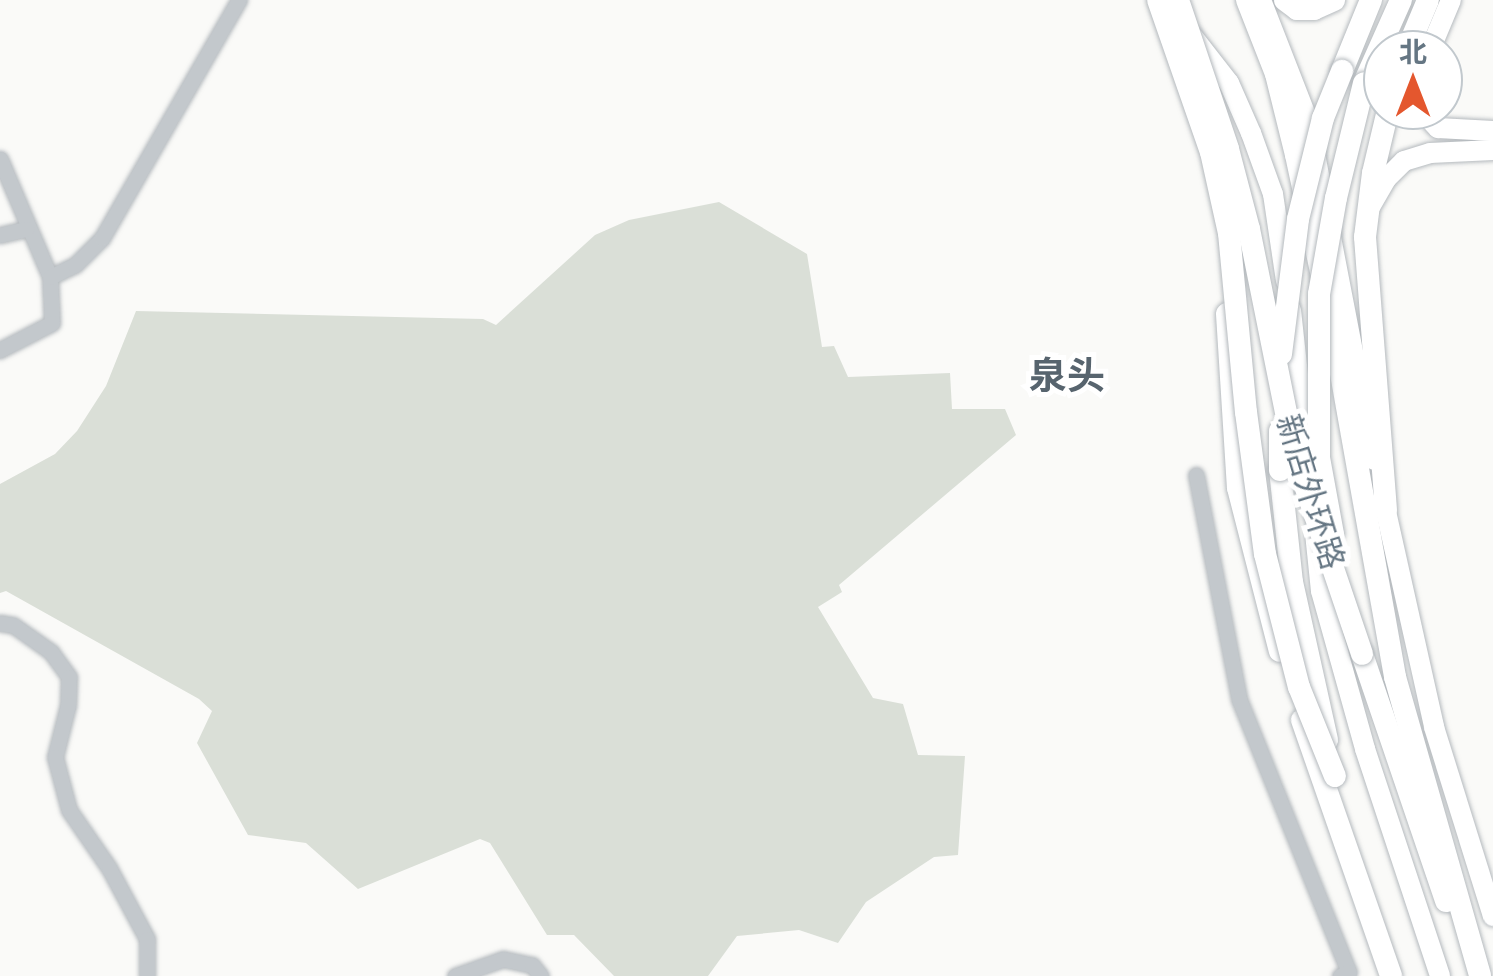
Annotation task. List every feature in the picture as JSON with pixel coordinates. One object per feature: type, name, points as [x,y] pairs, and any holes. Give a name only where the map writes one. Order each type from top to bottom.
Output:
[{"type":"highway","points":[[1247,0],[1288,115],[1376,513],[1395,677],[1480,976]]},
{"type":"highway","points":[[1285,0],[1297,9],[1314,9],[1334,0]]},
{"type":"highway","points":[[1334,776],[1292,582],[1280,470],[1282,331],[1298,219],[1323,118],[1371,0]]},
{"type":"highway","points":[[1362,654],[1319,458],[1319,294],[1359,99],[1402,0]]},
{"type":"highway","points":[[1416,30],[1428,0]]},
{"type":"highway","name":"新店外环路","points":[[1169,3],[1211,152],[1229,233],[1248,430],[1265,554],[1299,687],[1404,976]]},
{"type":"highway","name":"新店外环路","points":[[1169,3],[1240,197],[1294,453],[1470,976]]},
{"type":"highway","points":[[1376,513],[1382,422],[1366,298],[1368,213],[1384,130]]},
{"type":"highway","points":[[1227,288],[1230,414],[1248,540],[1290,684],[1391,976]]},
{"type":"main road","points":[[1261,0],[1310,123],[1376,513],[1434,727],[1493,916]]},
{"type":"main road","points":[[1438,30],[1450,0]]},
{"type":"main road","points":[[1169,3],[1226,115],[1227,288]]},
{"type":"main road","points":[[1169,3],[1229,84],[1273,194],[1298,354],[1321,591],[1365,749],[1440,976]]},
{"type":"main road","points":[[1463,130],[1493,132]]},
{"type":"main road","points":[[1368,213],[1382,185],[1404,160],[1430,153],[1493,150]]},
{"type":"street","points":[[50,277],[75,264],[102,238],[239,0]]},
{"type":"street","points":[[0,159],[26,229],[50,277],[52,323],[0,350]]},
{"type":"street","points":[[0,235],[26,229]]},
{"type":"street","points":[[1196,475],[1240,699],[1349,972],[1340,976]]},
{"type":"street","points":[[0,622],[13,625],[51,652],[69,677],[68,706],[55,756],[64,792],[69,810],[109,868],[147,939],[147,976]]},
{"type":"street","points":[[455,976],[503,959],[532,965],[541,976]]},
{"type":"shaded area","points":[[719,202],[807,254],[822,347],[834,346],[848,377],[950,373],[952,409],[1005,409],[1016,435],[839,585],[842,592],[818,607],[873,698],[903,704],[918,755],[965,756],[958,855],[934,857],[866,902],[838,943],[799,930],[737,936],[708,976],[614,976],[574,935],[547,935],[490,843],[480,839],[358,889],[306,843],[248,835],[197,743],[212,711],[199,699],[6,591],[0,593],[0,484],[55,454],[77,431],[106,386],[136,311],[483,319],[496,325],[595,235],[629,220]]},
{"type":"district","name":"泉头","points":[[1067,376]]}]
